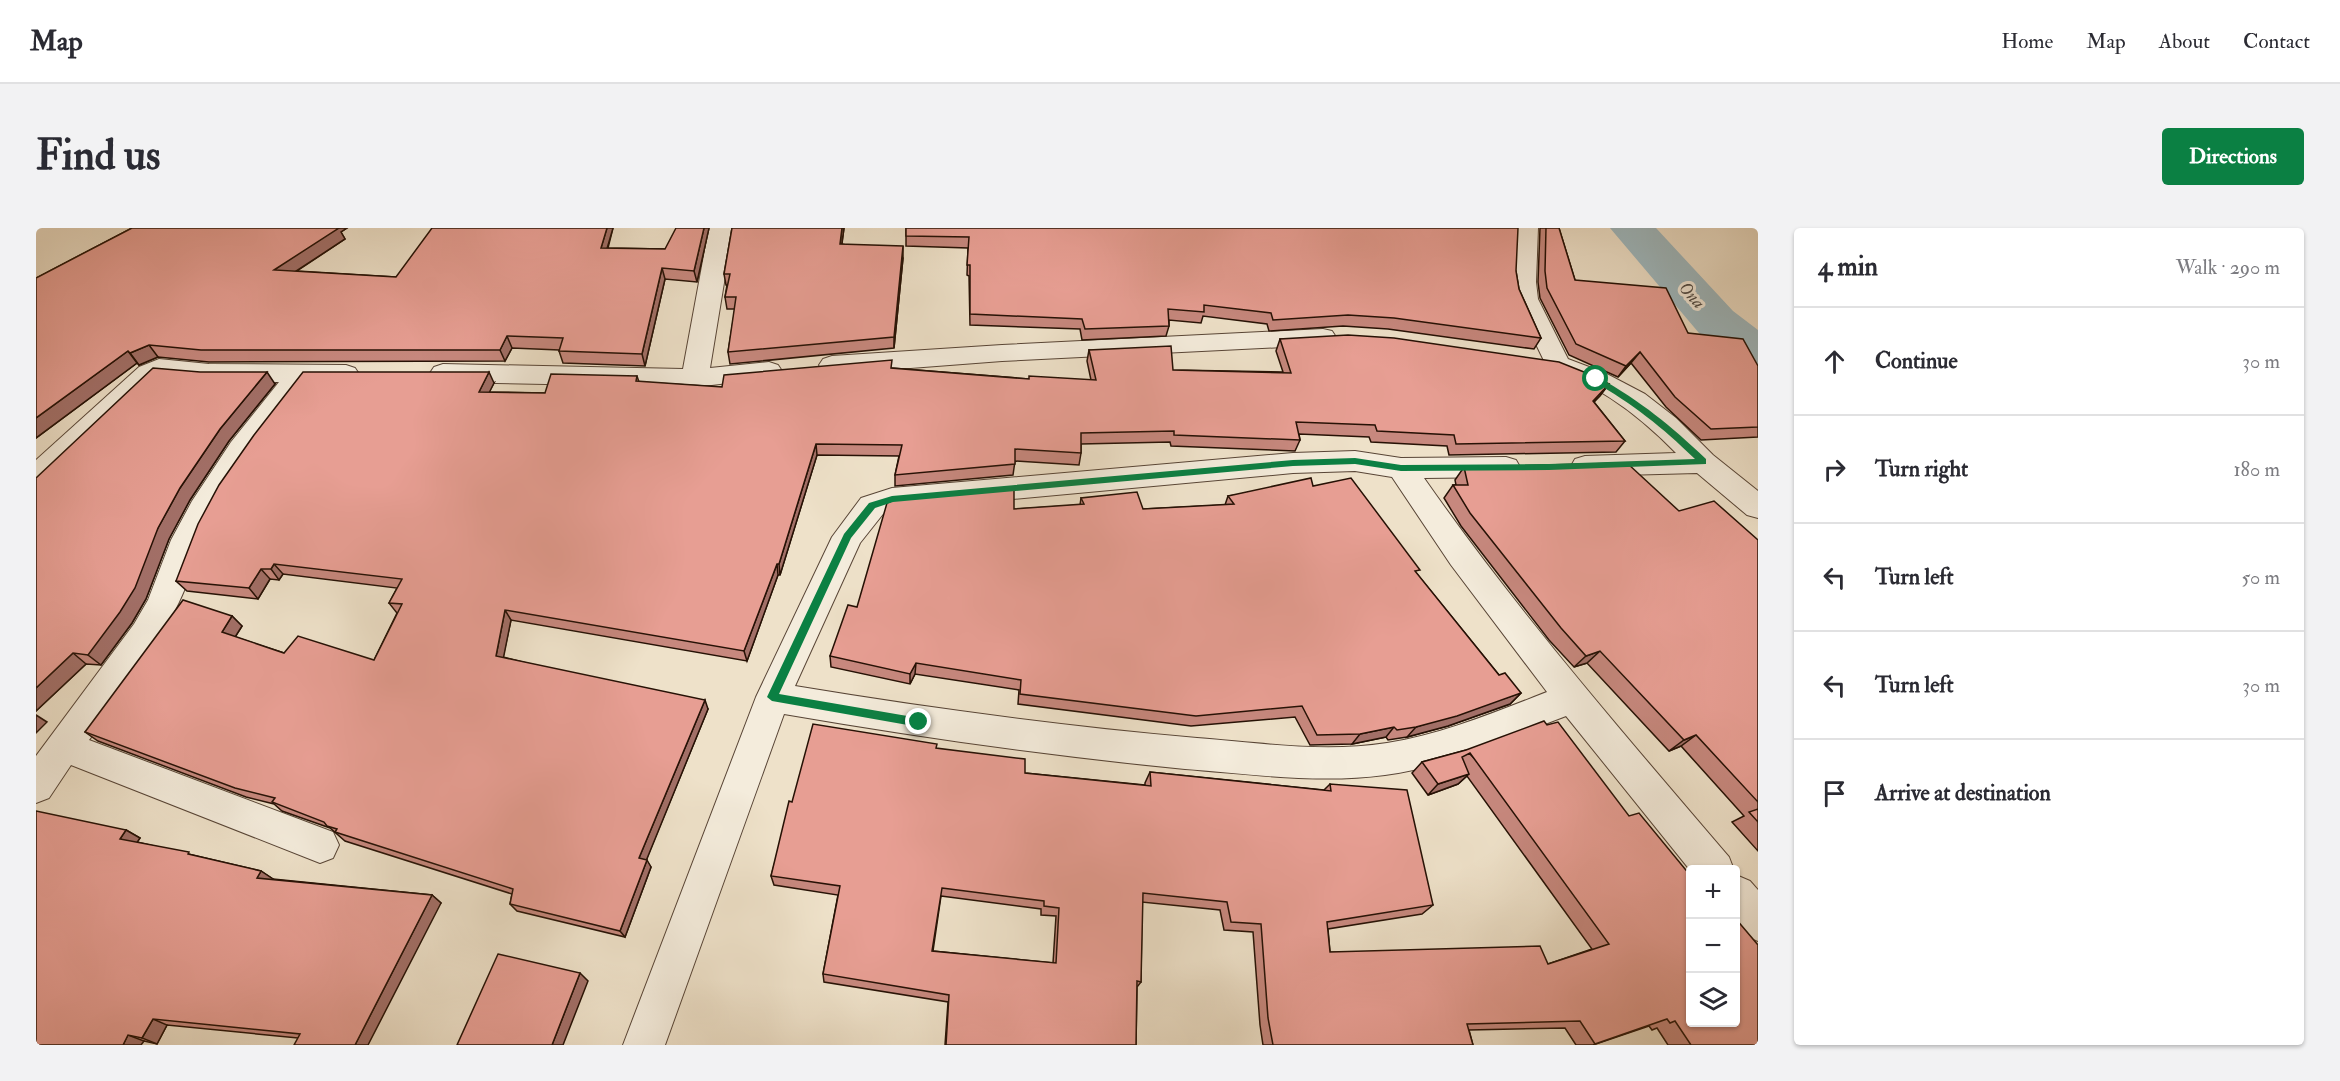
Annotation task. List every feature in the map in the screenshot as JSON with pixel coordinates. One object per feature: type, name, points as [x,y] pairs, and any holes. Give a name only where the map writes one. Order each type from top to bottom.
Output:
[{"type":"street","points":[[694,378],[721,228]]},
{"type":"street","points":[[1526,228],[1524,282],[1526,299],[1557,363]]},
{"type":"street","points":[[419,373],[490,372],[694,378],[911,358],[1343,336]]},
{"type":"street","points":[[1522,357],[1557,363],[1596,379],[1635,401],[1665,425],[1703,462],[1758,507]]},
{"type":"street","points":[[36,477],[148,373],[159,368],[209,373],[372,374]]},
{"type":"street","points":[[36,786],[160,609],[189,533],[207,500],[261,422],[301,374]]},
{"type":"street","points":[[644,1045],[772,697],[847,537],[872,506],[892,499],[1293,463],[1355,461],[1401,468],[1550,467],[1703,462]]},
{"type":"street","points":[[1401,468],[1462,557],[1572,698],[1711,865]]},
{"type":"street","points":[[772,697],[931,724],[1144,749],[1315,764],[1385,759],[1437,749],[1572,698]]},
{"type":"street","points":[[64,746],[320,845]]},
{"type":"street","points":[[1740,899],[1758,921]]},
{"type":"building","points":[[132,228],[339,228],[274,270],[396,277],[432,228],[607,228],[601,248],[665,249],[676,228],[704,228],[694,271],[662,268],[642,354],[559,351],[563,338],[507,336],[500,350],[201,350],[149,345],[130,353],[128,351],[36,418],[36,278]]},
{"type":"building","points":[[732,228],[842,228],[840,244],[903,246],[894,337],[728,352],[736,297],[725,297],[730,274],[724,274]]},
{"type":"building","points":[[906,228],[1518,228],[1516,271],[1519,289],[1541,338],[1394,318],[1348,315],[1273,320],[1271,313],[1204,305],[1204,312],[1168,309],[1169,326],[1085,329],[1082,319],[970,314],[970,265],[967,265],[969,237],[906,236]]},
{"type":"building","points":[[1546,228],[1559,228],[1575,280],[1666,288],[1688,333],[1743,339],[1758,366],[1758,427],[1711,429],[1675,397],[1640,352],[1626,366],[1576,344],[1547,288]]},
{"type":"building","points":[[1348,335],[1394,338],[1559,362],[1609,384],[1593,401],[1625,441],[1456,444],[1454,435],[1377,431],[1375,425],[1296,422],[1300,440],[1174,435],[1174,431],[1081,433],[1081,453],[1015,449],[1015,464],[895,475],[902,445],[816,444],[779,564],[777,564],[744,651],[505,610],[496,656],[705,700],[639,858],[647,860],[620,931],[510,904],[513,889],[335,832],[337,829],[327,826],[324,822],[272,802],[275,798],[235,788],[85,732],[183,600],[232,616],[222,632],[284,653],[298,636],[374,660],[402,604],[389,603],[402,579],[274,564],[271,569],[261,569],[249,588],[176,581],[198,524],[219,485],[303,372],[489,372],[479,392],[545,393],[551,374],[637,376],[636,381],[722,387],[724,375],[892,360],[891,368],[1029,379],[1029,376],[1096,380],[1089,350],[1171,346],[1173,370],[1291,373],[1280,339]]},
{"type":"building","points":[[153,368],[200,372],[267,372],[220,429],[180,488],[158,528],[135,588],[120,612],[88,655],[73,653],[36,688],[36,478]]},
{"type":"building","points":[[1627,463],[1679,511],[1714,501],[1758,540],[1758,802],[1696,735],[1684,740],[1600,651],[1586,656],[1470,513],[1453,485],[1468,485],[1464,467]]},
{"type":"building","points":[[1311,478],[1313,486],[1351,478],[1420,570],[1415,571],[1499,675],[1505,673],[1521,693],[1457,716],[1416,727],[1397,730],[1394,727],[1360,734],[1317,735],[1302,706],[1196,716],[1020,694],[1021,680],[916,663],[910,674],[830,656],[848,605],[857,607],[887,503],[894,500],[1014,489],[1014,509],[1084,504],[1081,498],[1137,492],[1143,509],[1234,504],[1228,496]]},
{"type":"building","points":[[1544,721],[1547,725],[1558,722],[1629,816],[1639,813],[1686,870],[1686,1027],[1740,1027],[1740,924],[1758,945],[1758,1045],[1691,1045],[1675,1021],[1670,1023],[1667,1019],[1595,1044],[1580,1021],[1467,1024],[1473,1045],[1273,1045],[1268,1018],[1261,924],[1231,922],[1227,902],[1143,893],[1141,982],[1137,981],[1136,1045],[946,1045],[949,995],[823,974],[840,886],[771,876],[789,801],[792,802],[813,724],[937,744],[936,748],[1025,759],[1025,773],[1151,786],[1150,772],[1331,791],[1330,784],[1407,790],[1433,905],[1327,922],[1330,952],[1540,946],[1548,964],[1609,944],[1470,753],[1462,757],[1469,774],[1438,784],[1422,762],[1466,750]],"holes":[[[942,888],[1044,901],[1044,906],[1059,908],[1056,963],[932,951]]]},
{"type":"building","points":[[1758,809],[1758,822],[1749,812]]},
{"type":"building","points":[[36,811],[126,830],[120,839],[189,852],[188,854],[261,871],[257,878],[432,895],[355,1045],[294,1045],[300,1034],[153,1019],[142,1038],[128,1035],[123,1045],[36,1045]]},
{"type":"building","points":[[498,954],[580,973],[552,1045],[457,1045]]},
{"type":"waterway","name":"Ona","points":[[1632,228],[1716,322],[1758,355]]},
{"type":"route","points":[[919,722],[772,697],[847,537],[872,506],[892,499],[1293,463],[1355,461],[1401,468],[1549,467],[1703,462],[1665,425],[1635,401],[1596,379]]}]
